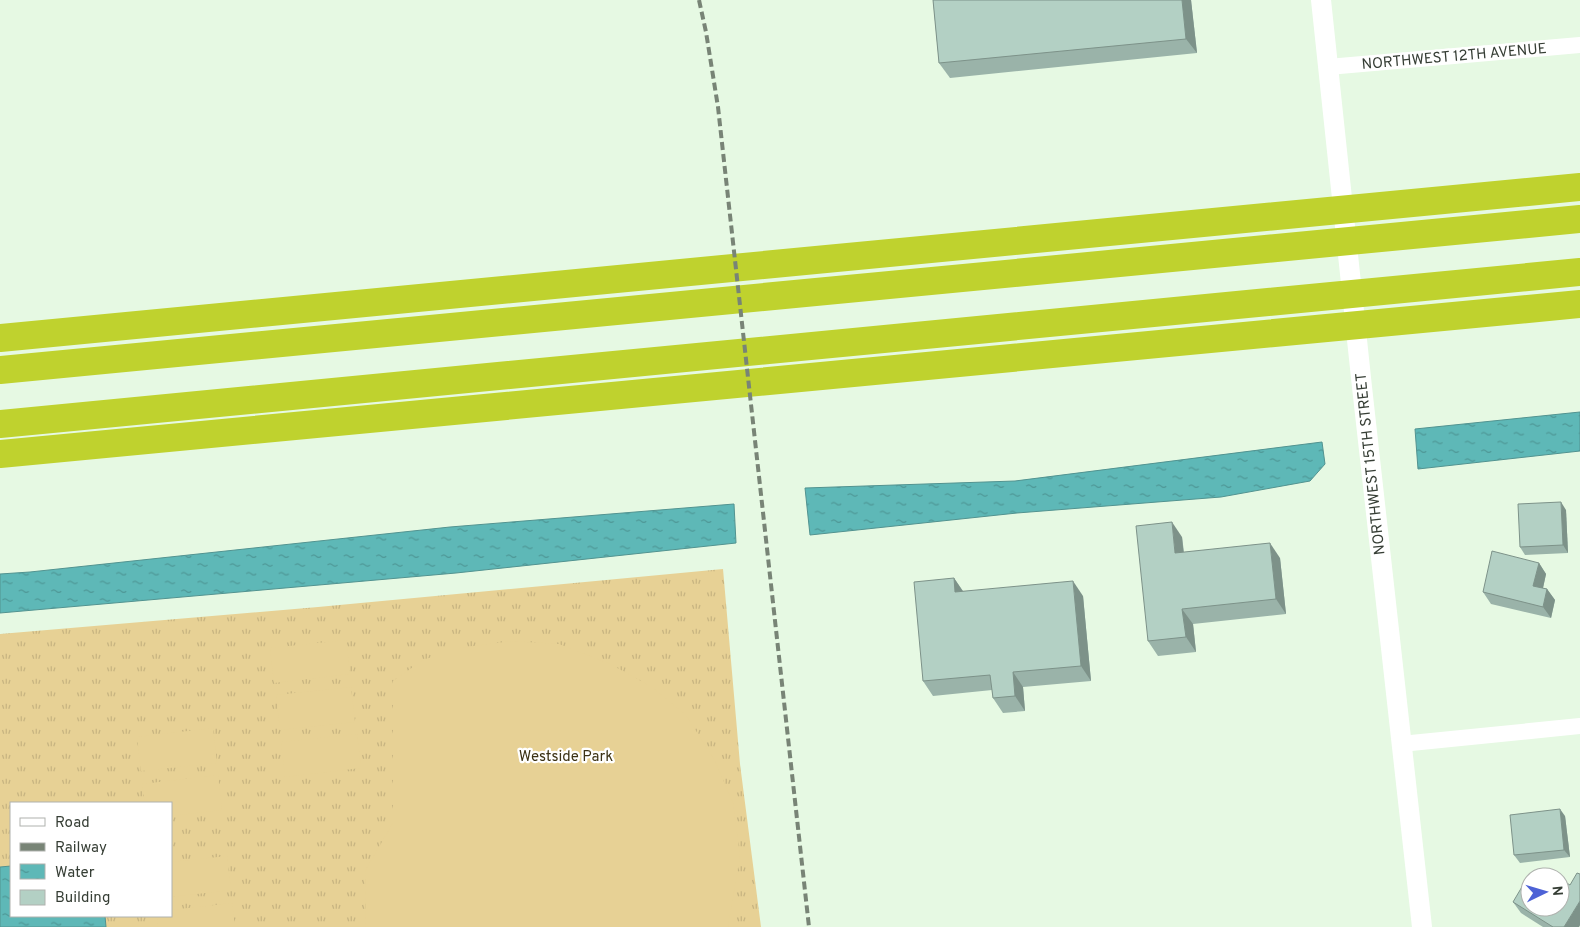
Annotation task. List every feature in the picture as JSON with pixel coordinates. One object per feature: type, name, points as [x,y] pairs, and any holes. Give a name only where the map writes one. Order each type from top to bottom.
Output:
[{"type":"highway","points":[[0,338],[1580,187]]},
{"type":"highway","points":[[0,370],[1580,220]]},
{"type":"highway","points":[[0,424],[1580,272]]},
{"type":"highway","points":[[0,454],[1580,304]]},
{"type":"street","name":"NORTHWEST 15TH STREET","points":[[1321,0],[1422,927]]},
{"type":"street","name":"NORTHWEST 12TH AVENUE","points":[[1328,67],[1580,45]]},
{"type":"street","points":[[1401,744],[1580,726]]},
{"type":"green space","name":"Westside Park","points":[[723,569],[740,764],[761,927],[0,927],[0,634],[318,607]]},
{"type":"green space","points":[[346,640],[350,674],[274,683],[270,648]]},
{"type":"green space","points":[[511,641],[559,644],[610,664],[652,687],[686,715],[715,761],[733,803],[740,856],[728,927],[366,927],[365,871],[393,823],[393,681],[423,660],[459,648]]},
{"type":"green space","points":[[351,687],[355,722],[280,730],[276,695]]},
{"type":"green space","points":[[213,728],[217,763],[141,771],[137,737]]},
{"type":"green space","points":[[357,734],[361,768],[285,777],[281,742]]},
{"type":"green space","points":[[218,775],[222,810],[172,816],[172,802],[145,802],[142,784]]},
{"type":"green space","points":[[227,856],[231,890],[172,897],[172,862]]},
{"type":"green space","points":[[232,903],[235,927],[158,927],[157,917],[172,917],[172,910]]},
{"type":"water","points":[[1580,412],[1580,451],[1418,469],[1415,429]]},
{"type":"water","points":[[1322,442],[1325,464],[1310,481],[1221,497],[1017,513],[810,535],[805,488],[1015,481]]},
{"type":"water","points":[[734,504],[736,543],[456,573],[0,613],[0,574],[450,527]]},
{"type":"water","points":[[10,866],[10,917],[105,917],[106,927],[0,927],[0,867]]},
{"type":"building","points":[[933,0],[1182,0],[1186,39],[939,63]]},
{"type":"building","points":[[1561,502],[1563,545],[1520,547],[1518,504]]},
{"type":"building","points":[[1172,522],[1175,553],[1270,543],[1276,599],[1182,609],[1186,637],[1148,641],[1136,526]]},
{"type":"building","points":[[1492,551],[1539,563],[1533,586],[1547,589],[1543,607],[1483,592]]},
{"type":"building","points":[[954,578],[955,592],[1073,581],[1081,666],[1013,672],[1015,696],[993,698],[990,675],[923,681],[914,582]]},
{"type":"building","points":[[1560,809],[1564,850],[1514,855],[1510,815]]},
{"type":"building","points":[[1577,873],[1580,874],[1580,901],[1564,927],[1553,927],[1537,917],[1570,917],[1570,885]]},
{"type":"building","points":[[1520,890],[1520,906],[1513,902]]},
{"type":"railway","points":[[699,0],[718,107],[809,927]]}]
